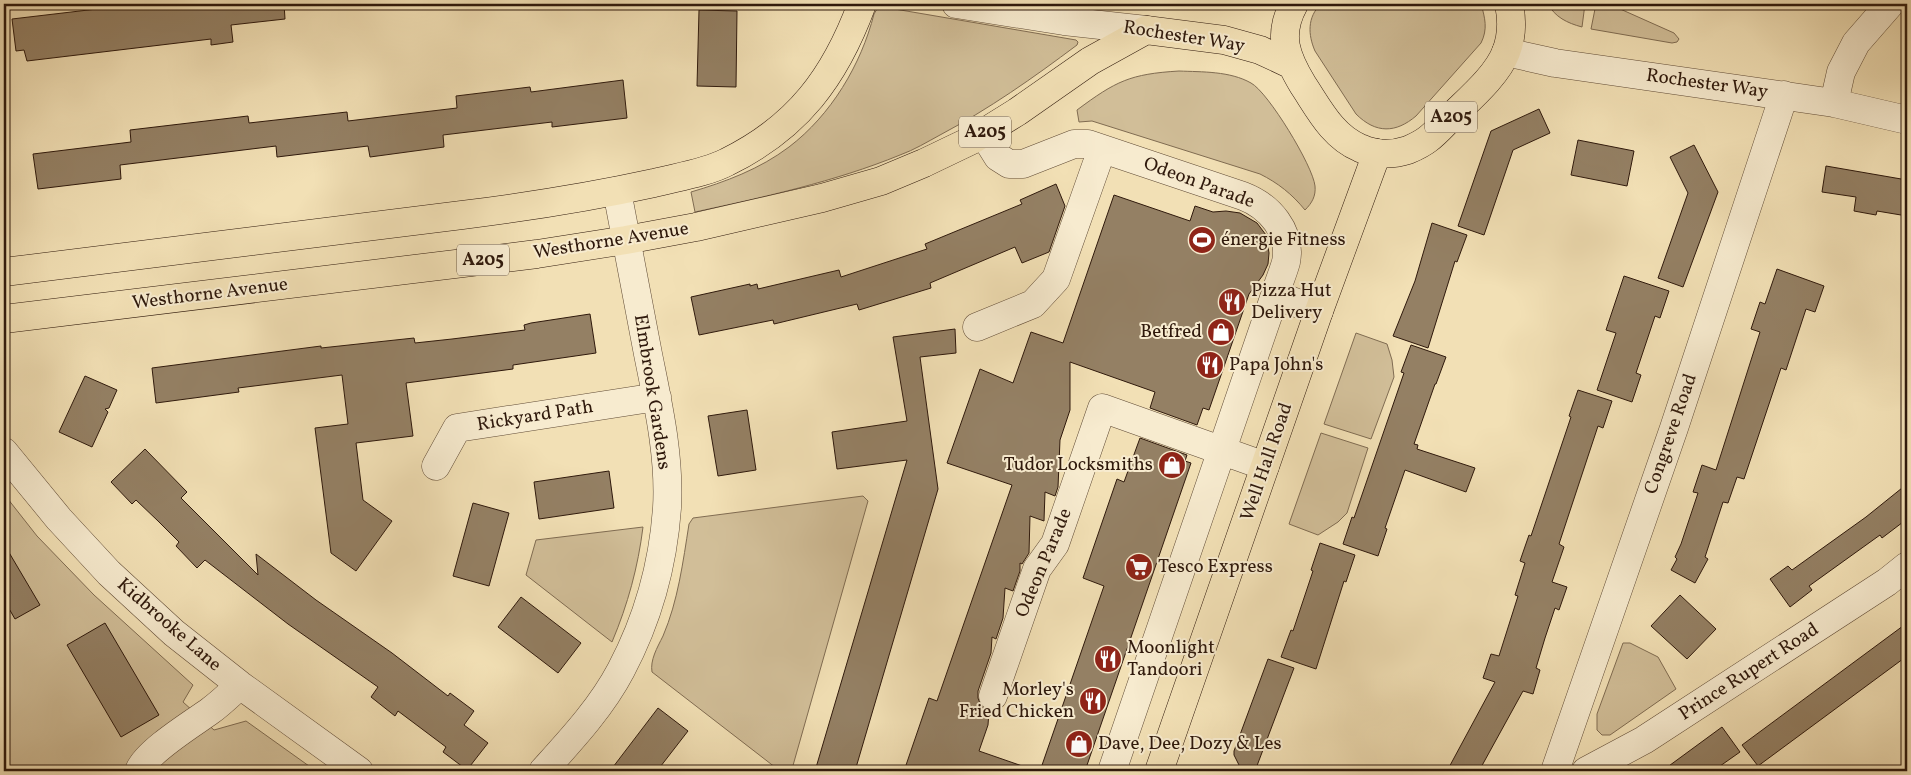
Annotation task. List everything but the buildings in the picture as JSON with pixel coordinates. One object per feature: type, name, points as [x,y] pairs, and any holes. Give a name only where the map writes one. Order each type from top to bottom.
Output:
[{"type":"main road","points":[[4,272],[517,208],[617,191],[725,164],[765,140],[799,112],[832,71],[853,28],[862,4]]},
{"type":"main road","name":"A205","points":[[1294,4],[1288,15],[1284,35],[1290,64],[1329,124],[1343,139],[1361,149],[1392,154],[1409,150],[1428,140],[1496,69],[1506,52],[1511,17],[1508,4]]},
{"type":"main road","name":"Rochester Way","points":[[1146,30],[1224,40],[1260,50],[1290,64]]},
{"type":"main road","name":"Westhorne Avenue","points":[[4,319],[527,255],[626,240],[775,210],[881,181],[924,163],[983,133],[1024,108],[1090,61],[1146,30]]},
{"type":"main road","name":"Well Hall Road","points":[[1159,771],[1319,311],[1377,153]]},
{"type":"street","name":"Rochester Way","points":[[956,4],[1064,21],[1146,30]]},
{"type":"street","points":[[1834,102],[1841,72],[1856,44],[1890,4]]},
{"type":"street","name":"Rochester Way","points":[[1506,52],[1555,64],[1834,102],[1907,120]]},
{"type":"street","name":"Congreve Road","points":[[1555,771],[1671,437],[1784,95]]},
{"type":"street","name":"Odeon Parade","points":[[983,133],[998,157],[1009,164],[1023,164],[1074,144],[1088,144],[1252,199],[1268,210],[1280,226],[1286,244],[1286,261],[1275,295],[1112,771]]},
{"type":"street","points":[[977,327],[1033,304],[1056,278],[1102,149]]},
{"type":"street","name":"Elmbrook Gardens","points":[[543,771],[583,727],[621,671],[645,618],[659,569],[667,506],[665,449],[617,191]]},
{"type":"street","points":[[1275,295],[1319,311]]},
{"type":"street","name":"Rickyard Path","points":[[436,466],[457,428],[657,398]]},
{"type":"street","name":"Odeon Parade","points":[[994,696],[1037,569],[1055,544],[1102,408],[1265,466]]},
{"type":"street","name":"Kidbrooke Lane","points":[[4,452],[58,519],[109,573],[174,633],[240,685],[359,771]]},
{"type":"street","name":"Prince Rupert Road","points":[[1586,771],[1652,735],[1888,582],[1907,566]]},
{"type":"street","points":[[139,771],[141,764],[174,737],[212,710],[240,685]]},
{"type":"shaded area","points":[[1321,4],[1481,4],[1485,19],[1485,33],[1481,43],[1416,116],[1401,126],[1386,129],[1378,128],[1364,121],[1356,114],[1315,51],[1311,39],[1310,26],[1316,9]]},
{"type":"shaded area","points":[[1548,4],[1585,4],[1582,27],[1562,19],[1554,13]]},
{"type":"shaded area","points":[[1596,4],[1609,4],[1674,33],[1679,39],[1677,42],[1672,43],[1591,29]]},
{"type":"shaded area","points":[[883,7],[1076,40],[1078,42],[1077,45],[993,104],[910,151],[875,165],[824,181],[695,212],[691,192],[717,184],[766,162],[789,147],[818,120],[842,88],[861,52],[874,14],[877,9]]},
{"type":"shaded area","points":[[1179,71],[1234,76],[1251,83],[1259,89],[1289,130],[1312,176],[1315,193],[1312,202],[1305,210],[1284,189],[1260,174],[1092,121],[1079,122],[1077,110],[1113,86],[1148,74]]},
{"type":"shaded area","points":[[1356,333],[1387,344],[1392,360],[1394,377],[1371,439],[1324,424]]},
{"type":"shaded area","points":[[1321,433],[1368,448],[1347,513],[1338,522],[1318,535],[1289,524]]},
{"type":"shaded area","points":[[4,494],[37,536],[94,595],[193,685],[183,702],[214,730],[246,721],[316,771],[4,771]]},
{"type":"shaded area","points":[[863,496],[868,501],[792,769],[780,771],[652,672],[653,658],[668,623],[676,595],[689,524],[693,518]]},
{"type":"shaded area","points":[[643,527],[632,585],[612,642],[526,575],[536,540]]},
{"type":"shaded area","points":[[1623,643],[1630,643],[1658,657],[1676,689],[1610,735],[1602,735],[1597,730],[1597,714]]},
{"type":"place","name":"énergie Fitness","points":[[1202,240]]},
{"type":"place","name":"Pizza Hut Delivery","points":[[1232,302]]},
{"type":"place","name":"Betfred","points":[[1221,332]]},
{"type":"place","name":"Papa John's","points":[[1210,365]]},
{"type":"place","name":"Tudor Locksmiths","points":[[1172,465]]},
{"type":"place","name":"Tesco Express","points":[[1139,567]]},
{"type":"place","name":"Moonlight Tandoori","points":[[1108,659]]},
{"type":"place","name":"Morley's Fried Chicken","points":[[1093,701]]},
{"type":"place","name":"Dave, Dee, Dozy & Les","points":[[1079,744]]}]
